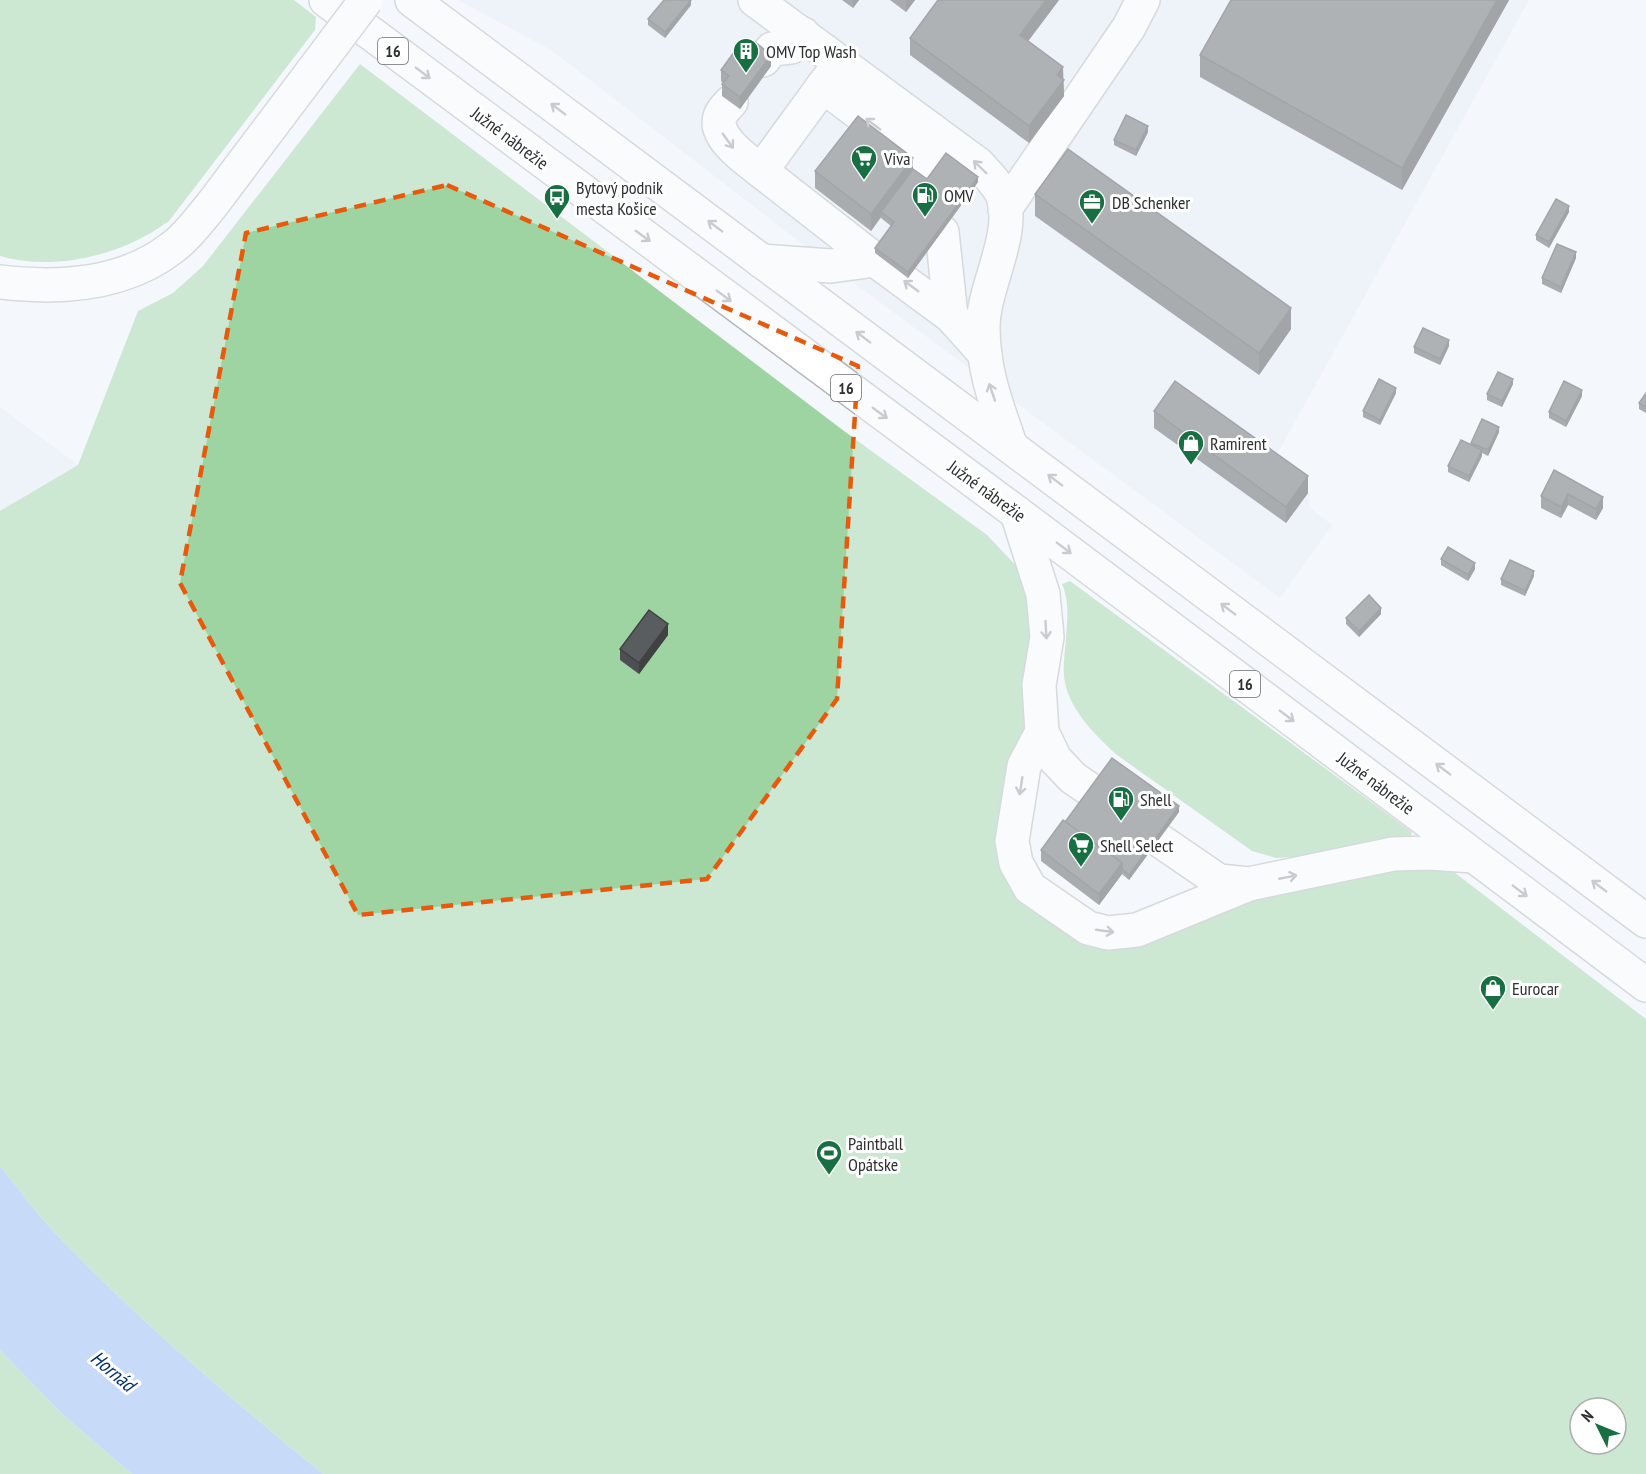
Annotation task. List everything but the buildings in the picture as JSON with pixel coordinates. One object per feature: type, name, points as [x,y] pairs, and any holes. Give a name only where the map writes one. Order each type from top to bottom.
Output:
[{"type":"main road","name":"Južné nábrežie","points":[[326,0],[1017,513],[1646,985]]},
{"type":"main road","points":[[0,282],[41,286],[89,283],[152,261],[174,247],[190,232],[211,206],[366,0]]},
{"type":"main road","points":[[412,0],[1646,921]]},
{"type":"main road","points":[[755,0],[802,34],[832,74],[930,167],[934,174]]},
{"type":"main road","points":[[1005,209],[1129,27],[1143,0]]},
{"type":"main road","points":[[763,60],[772,49],[791,47],[802,34]]},
{"type":"main road","points":[[832,74],[978,164],[996,184],[1003,196],[1004,236],[986,305],[983,326],[988,382],[1011,447]]},
{"type":"main road","points":[[761,171],[832,74]]},
{"type":"main road","points":[[731,102],[720,117],[719,125],[722,133],[738,153],[951,316],[985,354]]},
{"type":"main road","points":[[942,232],[951,316]]},
{"type":"main road","points":[[761,261],[831,266],[875,260]]},
{"type":"main road","points":[[1017,513],[1043,594],[1047,637],[1039,685],[1042,732],[1055,759],[1073,778],[1092,791]]},
{"type":"main road","points":[[1042,732],[1024,766],[1012,841],[1016,864],[1030,888],[1088,928],[1108,933],[1137,930],[1249,884],[1394,854],[1429,853],[1473,856]]},
{"type":"main road","points":[[1159,840],[1220,881],[1249,884]]},
{"type":"highlighted area","points":[[447,185],[858,366],[837,699],[707,879],[358,915],[180,583],[246,233]]},
{"type":"shaded area","points":[[458,0],[1529,0],[1271,465],[1308,493],[1310,508],[1332,525],[1280,598],[831,266],[551,50]]},
{"type":"shaded area","points":[[0,407],[78,465],[0,511]]},
{"type":"green space","points":[[0,0],[294,0],[316,17],[315,30],[169,221],[151,233],[110,251],[66,261],[43,262],[0,256]]},
{"type":"green space","points":[[360,64],[844,431],[987,535],[1043,594],[1016,863],[1088,928],[1429,853],[1646,1019],[1646,1474],[323,1474],[185,1358],[119,1297],[48,1225],[0,1166],[0,511],[78,465],[138,311],[173,293],[203,266]]},
{"type":"green space","points":[[1070,581],[1412,832],[1409,842],[1360,846],[1295,857],[1276,858],[1252,851],[1117,755],[1083,720],[1066,688],[1064,667],[1067,611],[1062,584]]},
{"type":"green space","points":[[0,1350],[61,1413],[132,1474],[0,1474]]},
{"type":"water","name":"Hornád","points":[[0,1166],[48,1225],[119,1297],[219,1387],[323,1474],[132,1474],[61,1413],[0,1350]]},
{"type":"place","name":"OMV Top Wash","points":[[746,74]]},
{"type":"place","name":"Viva","points":[[864,181]]},
{"type":"place","name":"OMV","points":[[925,218]]},
{"type":"place","name":"Bytový podnik mesta Košice","points":[[557,220]]},
{"type":"place","name":"DB Schenker","points":[[1092,225]]},
{"type":"place","name":"Ramirent","points":[[1191,466]]},
{"type":"place","name":"Shell","points":[[1121,822]]},
{"type":"place","name":"Shell Select","points":[[1081,868]]},
{"type":"place","name":"Eurocar","points":[[1493,1011]]},
{"type":"place","name":"Paintball Opátske","points":[[829,1176]]}]
